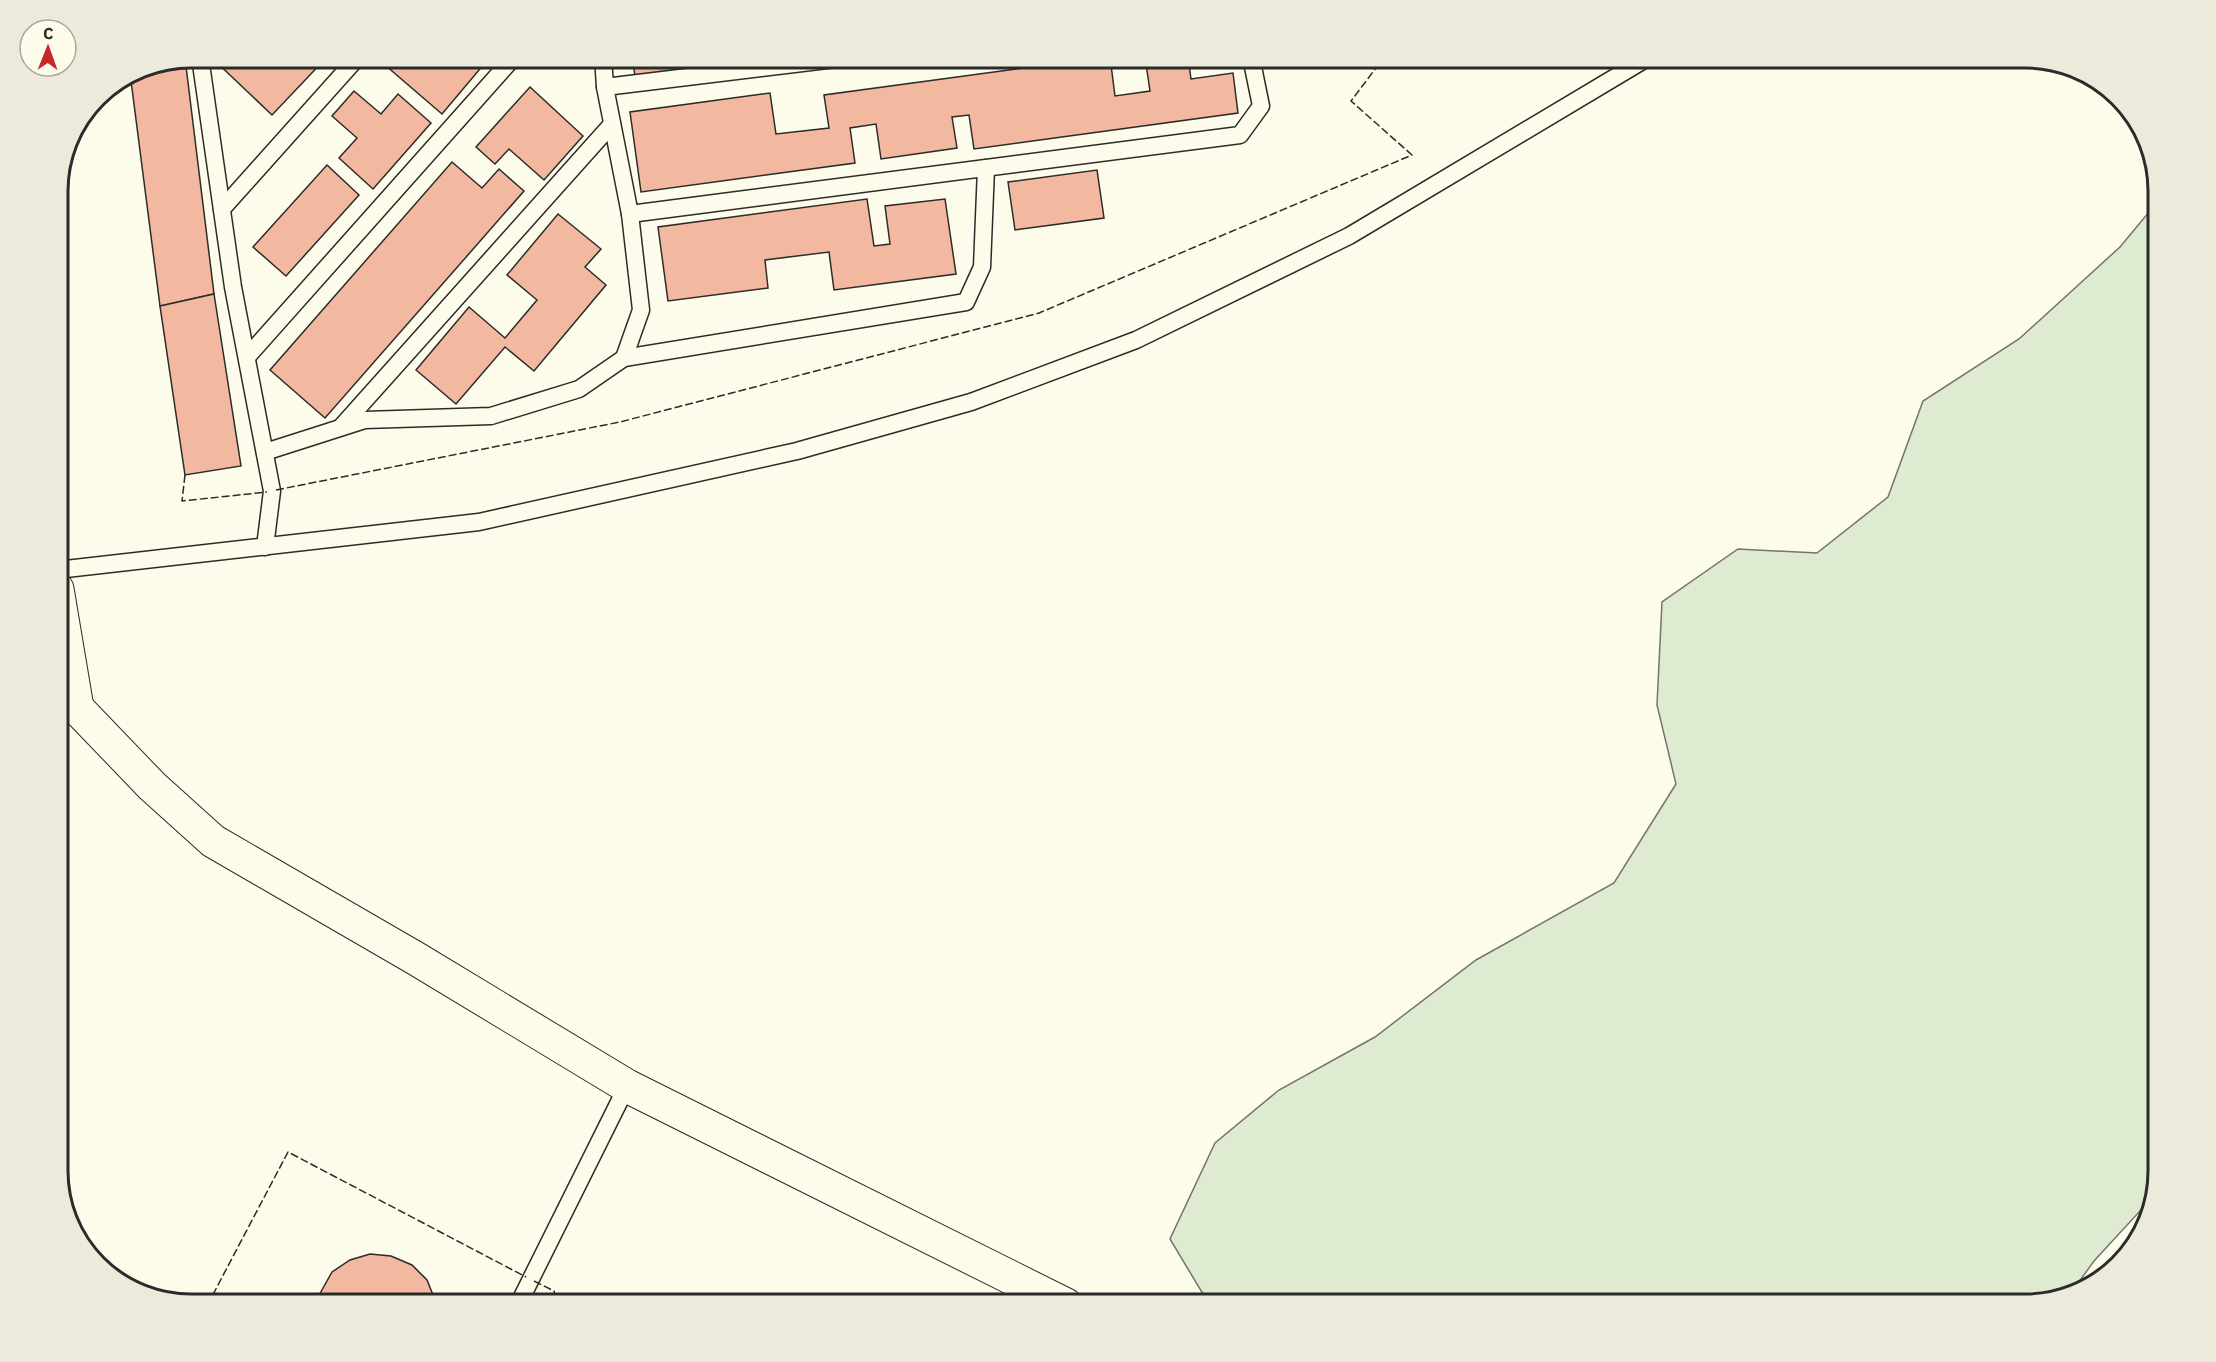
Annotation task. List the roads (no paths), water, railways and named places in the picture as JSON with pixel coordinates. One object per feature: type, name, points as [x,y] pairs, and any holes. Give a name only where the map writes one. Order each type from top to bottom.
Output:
[{"type":"street","points":[[68,701],[152,786],[213,841],[415,958],[627,1086],[1044,1294]]},
{"type":"lane","points":[[202,68],[222,209],[272,491],[265,547]]},
{"type":"lane","points":[[222,209],[348,68]]},
{"type":"lane","points":[[247,357],[504,68]]},
{"type":"lane","points":[[604,68],[605,87],[630,214],[641,310],[624,358]]},
{"type":"lane","points":[[605,87],[761,68]]},
{"type":"lane","points":[[630,214],[1240,135],[1261,106],[1253,68]]},
{"type":"lane","points":[[68,569],[479,522],[797,451],[971,402],[1136,340],[1349,236],[1631,68]]},
{"type":"lane","points":[[341,428],[612,124]]},
{"type":"lane","points":[[265,452],[365,420],[491,416],[579,389],[624,358],[966,302],[982,267],[986,168]]},
{"type":"lane","points":[[523,1294],[627,1086]]}]
